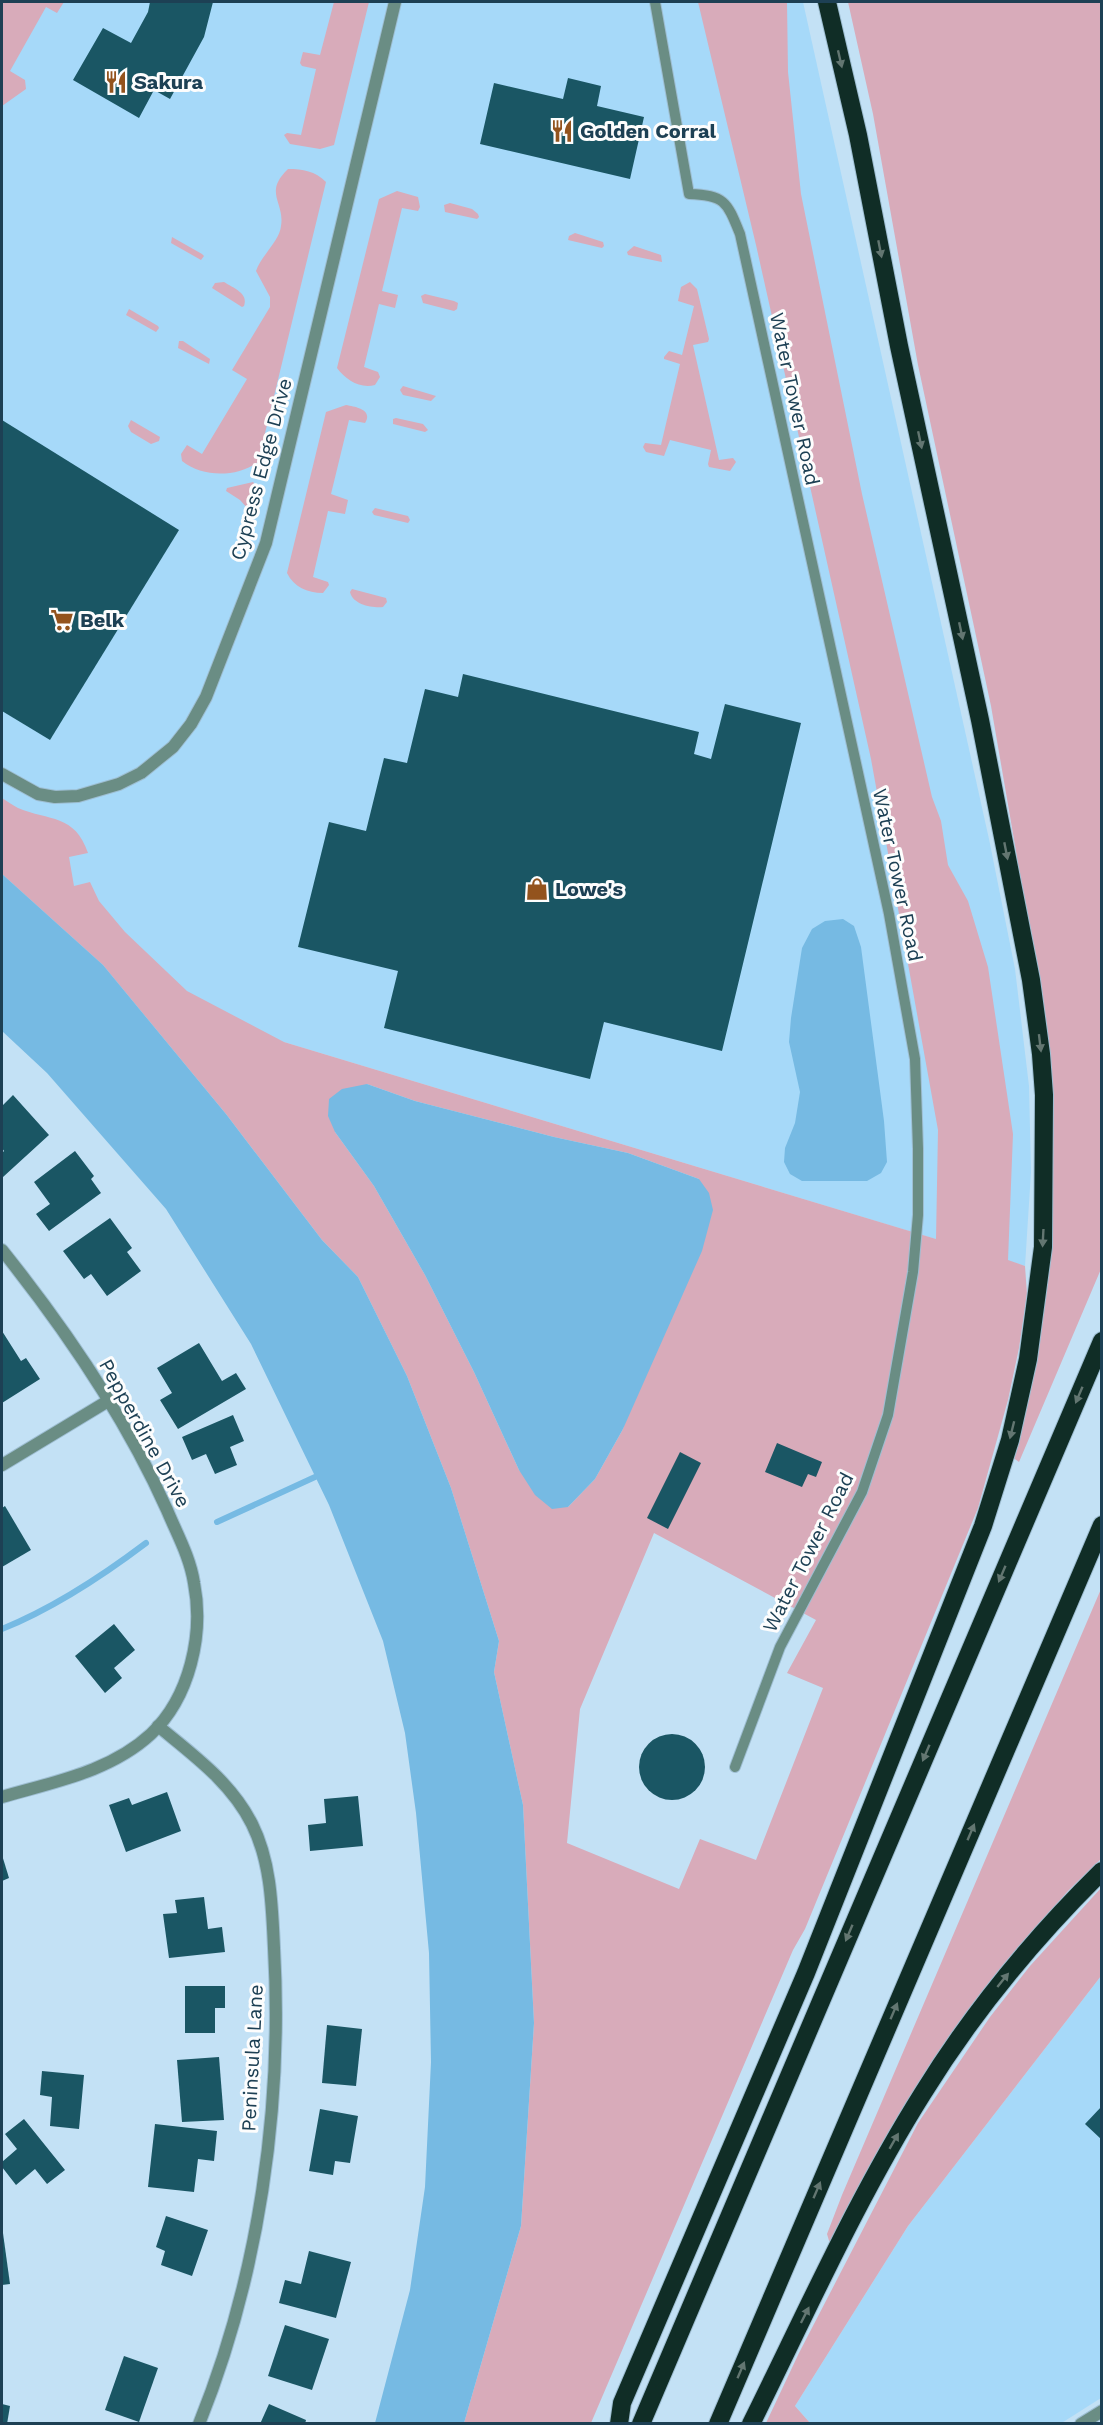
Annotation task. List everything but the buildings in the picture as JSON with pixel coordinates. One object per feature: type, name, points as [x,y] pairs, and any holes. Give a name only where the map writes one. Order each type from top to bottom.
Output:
[{"type":"highway","points":[[620,2424],[622,2403],[806,1973],[983,1526],[1018,1405],[1033,1328],[1043,1247],[1044,1095],[1031,980],[980,720],[899,346],[858,135],[827,2]]},
{"type":"highway","points":[[641,2424],[1101,1341]]},
{"type":"highway","points":[[718,2424],[1101,1525]]},
{"type":"highway","points":[[751,2424],[890,2148],[923,2092],[985,2002],[1043,1931],[1101,1870]]},
{"type":"street","name":"Cypress Edge Drive","points":[[2,774],[23,788],[55,797],[78,796],[119,784],[141,773],[173,747],[191,724],[206,697],[266,543],[395,2]]},
{"type":"street","name":"Pepperdine Drive","points":[[2,1250],[66,1335],[108,1401],[158,1491],[188,1559],[194,1582],[197,1628],[191,1661],[180,1694],[158,1726],[132,1749],[107,1764],[78,1775],[2,1797]]},
{"type":"street","points":[[2,1465],[108,1401]]},
{"type":"street","name":"Peninsula Lane","points":[[158,1726],[216,1775],[246,1813],[265,1859],[272,1914],[275,1969],[274,2060],[263,2179],[242,2288],[199,2424]]},
{"type":"street","points":[[1081,2424],[1101,2411]]},
{"type":"lane","name":"Water Tower Road","points":[[655,2],[689,194],[710,195],[721,200],[733,216],[740,234],[889,914],[915,1059],[918,1149],[916,1244],[888,1415],[862,1492],[780,1647],[735,1767]]},
{"type":"shaded area","points":[[2,2],[803,2],[989,839],[1015,969],[1029,1086],[1031,1172],[1025,1266],[284,1042],[216,1101],[103,965],[2,874]]},
{"type":"shaded area","points":[[2,2],[64,2],[57,13],[46,7],[10,71],[25,80],[26,89],[2,106]]},
{"type":"shaded area","points":[[334,2],[369,2],[334,145],[320,149],[290,144],[284,135],[287,133],[301,135],[316,69],[302,66],[300,63],[303,52],[320,55]]},
{"type":"shaded area","points":[[698,2],[787,2],[788,72],[801,194],[862,494],[932,797],[941,821],[948,865],[968,901],[988,967],[1013,1134],[1008,1260],[1025,1266],[1027,1294],[1008,1400],[978,1508],[805,1929],[793,1950],[591,2423],[464,2423],[521,2226],[534,2023],[523,1805],[494,1672],[499,1641],[451,1488],[407,1376],[358,1277],[322,1240],[226,1114],[103,965],[2,874],[2,798],[18,808],[60,821],[76,831],[83,840],[88,853],[69,857],[74,886],[90,882],[99,901],[125,932],[187,991],[284,1042],[936,1239],[938,1130],[871,759],[756,245]],"holes":[[[367,1084],[415,1101],[554,1137],[628,1153],[699,1179],[623,1429],[595,1479],[568,1507],[519,1470],[474,1372],[425,1275],[374,1186],[335,1132]],[[654,1533],[816,1620],[787,1673],[823,1688],[756,1860],[700,1839],[679,1889],[567,1843],[580,1709]]]},
{"type":"shaded area","points":[[848,2],[1101,2],[1101,1269],[1019,1462],[1012,1457],[1050,1243],[1053,1206],[1053,1114],[1016,851],[991,706],[918,365],[873,114]]},
{"type":"shaded area","points":[[288,169],[308,171],[318,175],[326,182],[258,462],[241,471],[210,473],[190,467],[182,461],[181,454],[187,445],[202,454],[247,379],[232,370],[270,307],[270,297],[256,271],[280,231],[281,218],[276,191],[281,177]]},
{"type":"shaded area","points":[[397,191],[418,197],[420,207],[418,211],[402,208],[382,291],[398,295],[395,308],[379,304],[364,367],[378,372],[380,377],[375,385],[364,386],[349,380],[337,368],[379,199]]},
{"type":"shaded area","points":[[450,203],[472,209],[479,217],[477,219],[445,212],[444,205]]},
{"type":"shaded area","points":[[575,233],[603,242],[604,246],[602,248],[568,240],[569,236]]},
{"type":"shaded area","points":[[172,237],[204,256],[201,260],[171,243]]},
{"type":"shaded area","points":[[634,246],[661,255],[662,262],[628,255],[627,252]]},
{"type":"shaded area","points":[[224,282],[242,294],[245,301],[244,306],[242,307],[212,288],[215,283]]},
{"type":"shaded area","points":[[690,282],[697,289],[709,339],[708,342],[693,345],[719,460],[733,458],[736,462],[730,471],[709,467],[711,450],[670,440],[664,456],[646,452],[643,447],[645,443],[661,445],[680,364],[664,359],[664,357],[669,351],[682,355],[694,306],[678,301],[681,287]]},
{"type":"shaded area","points":[[425,294],[454,301],[458,303],[457,309],[454,311],[423,303],[421,296]]},
{"type":"shaded area","points":[[129,309],[159,328],[156,332],[126,315]]},
{"type":"shaded area","points":[[179,341],[183,341],[210,359],[209,364],[178,348]]},
{"type":"shaded area","points":[[403,386],[436,396],[431,401],[403,395],[400,390]]},
{"type":"shaded area","points":[[346,405],[363,410],[367,419],[365,423],[349,420],[331,494],[348,500],[345,514],[328,511],[313,577],[328,582],[329,585],[323,593],[312,592],[297,585],[287,573],[326,412]]},
{"type":"shaded area","points":[[393,419],[423,424],[428,430],[425,432],[393,424]]},
{"type":"shaded area","points":[[131,420],[160,437],[159,441],[151,444],[131,432],[128,426]]},
{"type":"shaded area","points":[[253,482],[248,509],[240,500],[226,491],[227,488]]},
{"type":"shaded area","points":[[375,508],[408,516],[410,520],[408,523],[374,515],[372,512]]},
{"type":"shaded area","points":[[352,589],[386,598],[387,602],[383,607],[364,605],[352,596],[350,592]]},
{"type":"shaded area","points":[[2,874],[103,965],[226,1114],[322,1240],[358,1277],[407,1376],[451,1488],[499,1641],[494,1672],[523,1805],[534,2023],[521,2226],[464,2423],[375,2423],[410,2290],[425,2187],[431,2062],[429,1953],[416,1813],[405,1733],[383,1641],[329,1505],[251,1344],[166,1209],[47,1073],[2,1031]]},
{"type":"shaded area","points":[[843,919],[854,926],[861,947],[884,1121],[887,1162],[881,1173],[867,1181],[802,1181],[790,1174],[784,1162],[785,1148],[795,1123],[800,1092],[789,1042],[791,1018],[802,948],[812,929],[825,921]]},
{"type":"shaded area","points":[[367,1084],[415,1101],[554,1137],[628,1153],[699,1179],[709,1193],[713,1210],[702,1251],[623,1429],[595,1479],[568,1507],[552,1509],[535,1495],[519,1470],[474,1372],[425,1275],[374,1186],[335,1132],[328,1116],[329,1099],[342,1089]]},
{"type":"shaded area","points":[[1101,1589],[1101,1859],[1068,1891],[1003,1965],[971,2008],[830,2244],[827,2234],[842,2195]]},
{"type":"shaded area","points":[[1101,1888],[1101,1976],[908,2226],[795,2406],[810,2423],[766,2423],[799,2353],[918,2123],[990,2017],[1030,1966]]},
{"type":"shaded area","points":[[1101,1976],[1101,2398],[1060,2424],[810,2423],[795,2406],[908,2226]]},
{"type":"waterway","points":[[217,1522],[315,1477]]},
{"type":"waterway","points":[[2,1629],[77,1591],[146,1543]]},
{"type":"place","name":"Sakura","points":[[116,82]]},
{"type":"place","name":"Golden Corral","points":[[562,131]]},
{"type":"place","name":"Belk","points":[[62,620]]},
{"type":"place","name":"Lowe's","points":[[537,889]]}]
